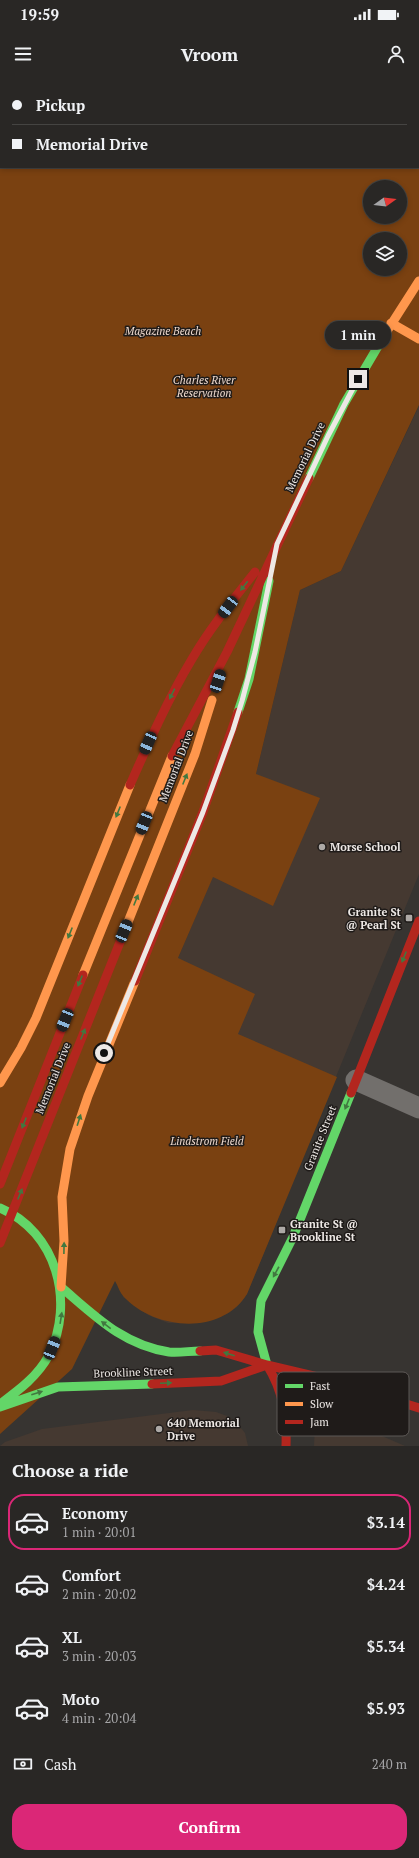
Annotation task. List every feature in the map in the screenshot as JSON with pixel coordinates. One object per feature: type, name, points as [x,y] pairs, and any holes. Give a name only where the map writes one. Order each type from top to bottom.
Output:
[{"type":"main road","name":"Memorial Drive","points":[[0,1184],[48,1061],[176,746],[227,652],[344,404],[391,323],[419,281]]},
{"type":"main road","points":[[391,323],[419,339]]},
{"type":"main road","points":[[0,1083],[21,1048],[36,1018],[130,784],[151,735],[175,687],[213,627],[277,544]]},
{"type":"main road","points":[[0,1406],[34,1376],[48,1356],[58,1333],[61,1318],[61,1287],[64,1241],[62,1196],[70,1149],[88,1096],[203,812],[233,730],[254,659],[277,544]]},
{"type":"main road","name":"Memorial Drive","points":[[0,1243],[195,754],[227,652]]},
{"type":"main road","name":"Granite Street","points":[[277,1384],[266,1365],[258,1332],[261,1301],[293,1237],[419,921]]},
{"type":"main road","points":[[0,1208],[23,1221],[38,1236],[53,1260],[61,1287]]},
{"type":"main road","name":"Brookline Street","points":[[61,1287],[106,1325],[129,1340],[145,1347],[171,1352],[216,1350],[266,1365],[296,1372]]},
{"type":"main road","name":"Brookline Street","points":[[0,1406],[58,1388],[221,1381],[266,1365]]},
{"type":"main road","name":"Brookline Street","points":[[409,1405],[419,1408]]},
{"type":"street","points":[[356,1080],[419,1108]]},
{"type":"shaded area","name":"Morse School","points":[[419,406],[419,874],[247,1294],[237,1307],[227,1314],[197,1323],[168,1323],[148,1315],[123,1297],[178,958],[256,774],[300,590],[341,571]]},
{"type":"shaded area","name":"640 Memorial Drive","points":[[193,1410],[216,1412],[227,1416],[236,1422],[245,1433],[248,1446],[0,1446],[5,1442],[42,1429]]},
{"type":"shaded area","points":[[314,1436],[382,1436],[405,1446],[314,1446]]},
{"type":"green space","name":"Charles River Reservation","points":[[0,168],[419,168],[419,405],[341,571],[300,590],[256,774],[320,798],[273,906],[213,877],[178,958],[255,994],[238,1034],[337,1077],[247,1294],[236,1308],[221,1317],[205,1322],[187,1324],[170,1322],[137,1308],[123,1295],[115,1281],[72,1369],[0,1434]]},
{"type":"traffic: fast","points":[[309,478],[344,404],[387,331]]},
{"type":"traffic: fast","points":[[238,712],[249,679],[269,581]]},
{"type":"traffic: fast","points":[[267,1365],[258,1332],[261,1301],[293,1237],[351,1093]]},
{"type":"traffic: fast","points":[[0,1208],[20,1219],[35,1234],[47,1251],[56,1271],[60,1292],[60,1313],[57,1334],[45,1363],[28,1382],[0,1404]]},
{"type":"traffic: fast","points":[[61,1287],[110,1328],[138,1343],[169,1352],[200,1351]]},
{"type":"traffic: fast","points":[[0,1407],[58,1387],[152,1384]]},
{"type":"traffic: slow","points":[[387,331],[419,281]]},
{"type":"traffic: slow","points":[[391,323],[419,339]]},
{"type":"traffic: slow","points":[[126,927],[195,754],[212,700]]},
{"type":"traffic: slow","points":[[83,975],[172,756]]},
{"type":"traffic: slow","points":[[0,1083],[21,1048],[36,1018],[130,785]]},
{"type":"traffic: slow","points":[[61,1287],[64,1241],[62,1197],[70,1149],[88,1096],[135,981]]},
{"type":"traffic: jam","points":[[172,756],[227,652],[309,478]]},
{"type":"traffic: jam","points":[[130,785],[183,674],[214,625],[255,572]]},
{"type":"traffic: jam","points":[[135,981],[203,812],[238,712]]},
{"type":"traffic: jam","points":[[351,1093],[419,921]]},
{"type":"traffic: jam","points":[[0,1243],[126,927]]},
{"type":"traffic: jam","points":[[0,1184],[83,975]]},
{"type":"traffic: jam","points":[[200,1351],[216,1350],[297,1372]]},
{"type":"traffic: jam","points":[[267,1365],[277,1384]]},
{"type":"traffic: jam","points":[[152,1384],[221,1381],[267,1365]]},
{"type":"traffic: jam","points":[[409,1405],[419,1408]]},
{"type":"traffic: jam","points":[[286,1436],[286,1446]]},
{"type":"place","name":"Morse School","points":[[322,847]]},
{"type":"place","name":"Granite St @ Pearl St","points":[[409,918]]},
{"type":"place","name":"Granite St @ Brookline St","points":[[282,1230]]},
{"type":"place","name":"640 Memorial Drive","points":[[159,1429]]},
{"type":"route","points":[[104,1053],[203,812],[233,730],[255,652],[277,544],[328,436],[358,379]]},
{"type":"park label","name":"Magazine Beach","points":[[163,331]]},
{"type":"park label","name":"Lindstrom Field","points":[[207,1141]]}]
